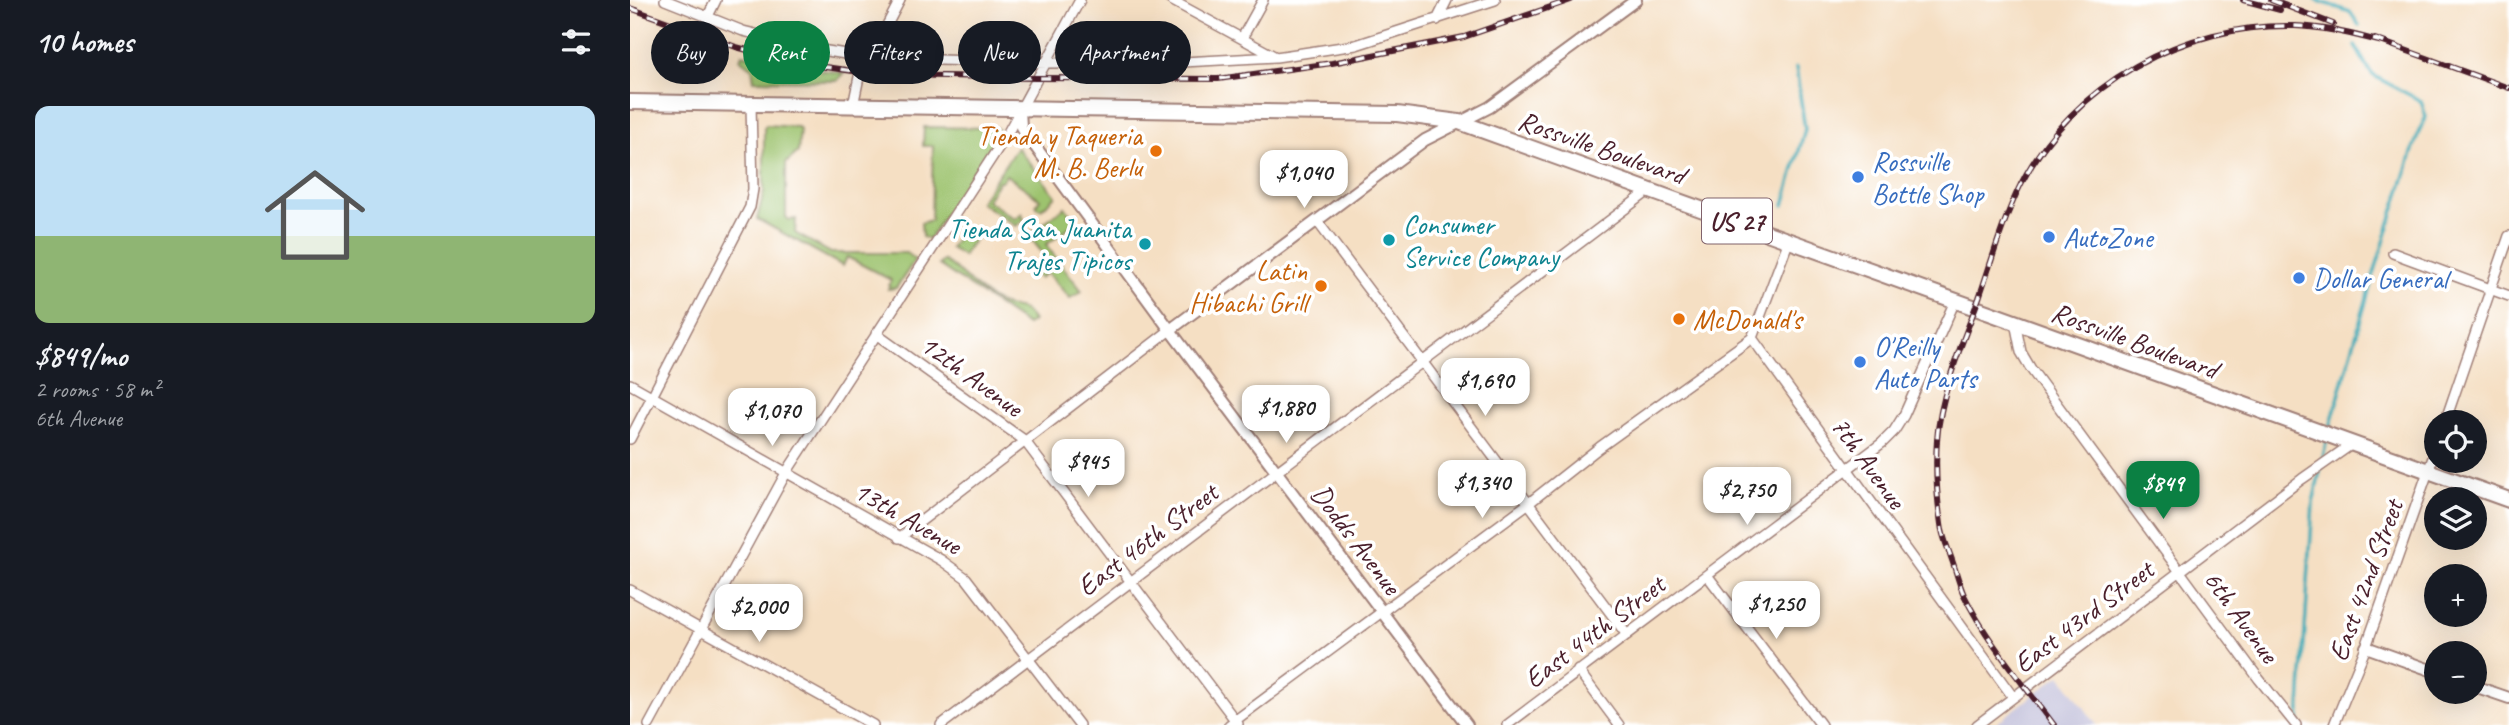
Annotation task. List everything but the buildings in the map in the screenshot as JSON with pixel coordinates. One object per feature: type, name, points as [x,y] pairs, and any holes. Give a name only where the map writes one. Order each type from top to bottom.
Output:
[{"type":"highway","name":"Rossville Boulevard","points":[[630,102],[1397,114],[1459,122],[2424,470]]},
{"type":"highway","name":"Rossville Boulevard","points":[[2434,473],[2509,500]]},
{"type":"street","points":[[665,0],[707,18],[772,39],[844,53]]},
{"type":"street","points":[[707,18],[716,0]]},
{"type":"street","points":[[889,21],[900,0]]},
{"type":"street","points":[[649,725],[786,473],[1006,136],[1080,0]]},
{"type":"street","points":[[1171,0],[1276,57]]},
{"type":"street","points":[[1242,38],[1262,0]]},
{"type":"street","points":[[1437,20],[1447,0]]},
{"type":"street","points":[[944,60],[1183,62],[1276,57],[1356,45],[1495,0]]},
{"type":"street","points":[[899,538],[1024,440],[1425,140],[1490,107],[1636,0]]},
{"type":"street","points":[[853,106],[858,84]]},
{"type":"street","points":[[630,439],[750,207],[753,189],[751,105]]},
{"type":"street","name":"Dodds Avenue","points":[[1020,108],[1021,127],[1467,725]]},
{"type":"street","name":"East 46th Street","points":[[941,725],[1650,190]]},
{"type":"street","points":[[1317,221],[1627,635]]},
{"type":"street","points":[[2449,410],[2509,236]]},
{"type":"street","points":[[1235,723],[1600,447],[1752,338],[1789,240]]},
{"type":"street","points":[[2393,253],[2509,296]]},
{"type":"street","name":"East 44th Street","points":[[1507,725],[1882,443],[1894,431],[1916,392],[1955,301]]},
{"type":"street","name":"6th Avenue","points":[[2015,323],[2021,352],[2031,369],[2259,679],[2297,725]]},
{"type":"street","name":"12th Avenue","points":[[876,334],[1024,440],[1235,723]]},
{"type":"street","name":"7th Avenue","points":[[1752,338],[2013,697]]},
{"type":"street","name":"13th Avenue","points":[[630,384],[942,560],[966,578],[1079,725]]},
{"type":"street","name":"East 43rd Street","points":[[1977,725],[2302,478],[2352,444]]},
{"type":"street","name":"East 42nd Street","points":[[2334,725],[2366,647],[2427,473]]},
{"type":"street","points":[[1707,575],[1821,725]]},
{"type":"street","points":[[630,590],[873,725]]},
{"type":"street","points":[[2366,647],[2424,668]]},
{"type":"street","points":[[1578,670],[1619,725]]},
{"type":"street","points":[[2487,690],[2509,698]]},
{"type":"shaded area","points":[[2060,675],[2097,725],[1994,725]]},
{"type":"green space","points":[[830,71],[844,73],[837,81],[830,81]]},
{"type":"green space","points":[[766,125],[800,129],[798,152],[786,163],[786,217],[789,220],[796,219],[795,233],[831,253],[907,253],[915,260],[896,288],[888,289],[891,280],[847,257],[843,266],[757,219],[764,192]]},
{"type":"green space","points":[[924,127],[996,128],[1000,131],[929,239],[922,237],[921,223],[931,220],[933,146],[923,146]]},
{"type":"green space","points":[[1017,147],[1056,196],[1041,209],[1038,208],[1036,205],[1040,199],[1006,175],[987,200],[1015,219],[1022,213],[1024,220],[1016,226],[980,202]]},
{"type":"green space","points":[[1065,207],[1076,222],[1046,245],[1082,291],[1070,298],[1047,273],[1040,278],[1037,276],[1036,272],[1045,256],[1028,235]]},
{"type":"green space","points":[[964,228],[977,235],[963,256],[950,248]]},
{"type":"green space","points":[[943,260],[985,294],[1001,304],[1025,311],[1033,321],[1027,325],[939,265]]},
{"type":"waterway","points":[[2316,0],[2350,12],[2359,25]]},
{"type":"waterway","points":[[2329,431],[2372,280],[2419,131],[2426,117],[2421,101],[2374,76],[2355,46]]},
{"type":"waterway","points":[[1784,205],[1805,129],[1796,68]]},
{"type":"waterway","points":[[2299,723],[2313,503],[2327,439]]},
{"type":"railway","points":[[630,8],[736,47],[797,63],[860,72],[1036,78],[1218,79],[1332,63],[1464,37],[1571,0]]},
{"type":"railway","points":[[2243,0],[2280,10]]},
{"type":"railway","points":[[2271,0],[2333,24]]},
{"type":"railway","points":[[2054,725],[1994,646],[1964,595],[1943,533],[1937,482],[1937,440],[1947,386],[2003,226],[2021,184],[2043,148],[2070,116],[2101,89],[2136,66],[2173,48],[2213,35],[2253,28],[2295,26],[2329,30],[2383,42]]},
{"type":"railway","points":[[2375,39],[2509,88]]},
{"type":"place","name":"Tienda y Taqueria M. B. Berlu","points":[[1156,151]]},
{"type":"place","name":"Rossville Bottle Shop","points":[[1858,177]]},
{"type":"place","name":"AutoZone","points":[[2049,237]]},
{"type":"place","name":"Consumer Service Company","points":[[1389,240]]},
{"type":"place","name":"Tienda San Juanita Trajes Tipicos","points":[[1145,244]]},
{"type":"place","name":"Dollar General","points":[[2299,278]]},
{"type":"place","name":"Latin Hibachi Grill","points":[[1321,286]]},
{"type":"place","name":"McDonald's","points":[[1679,319]]},
{"type":"place","name":"O'Reilly Auto Parts","points":[[1860,362]]}]
